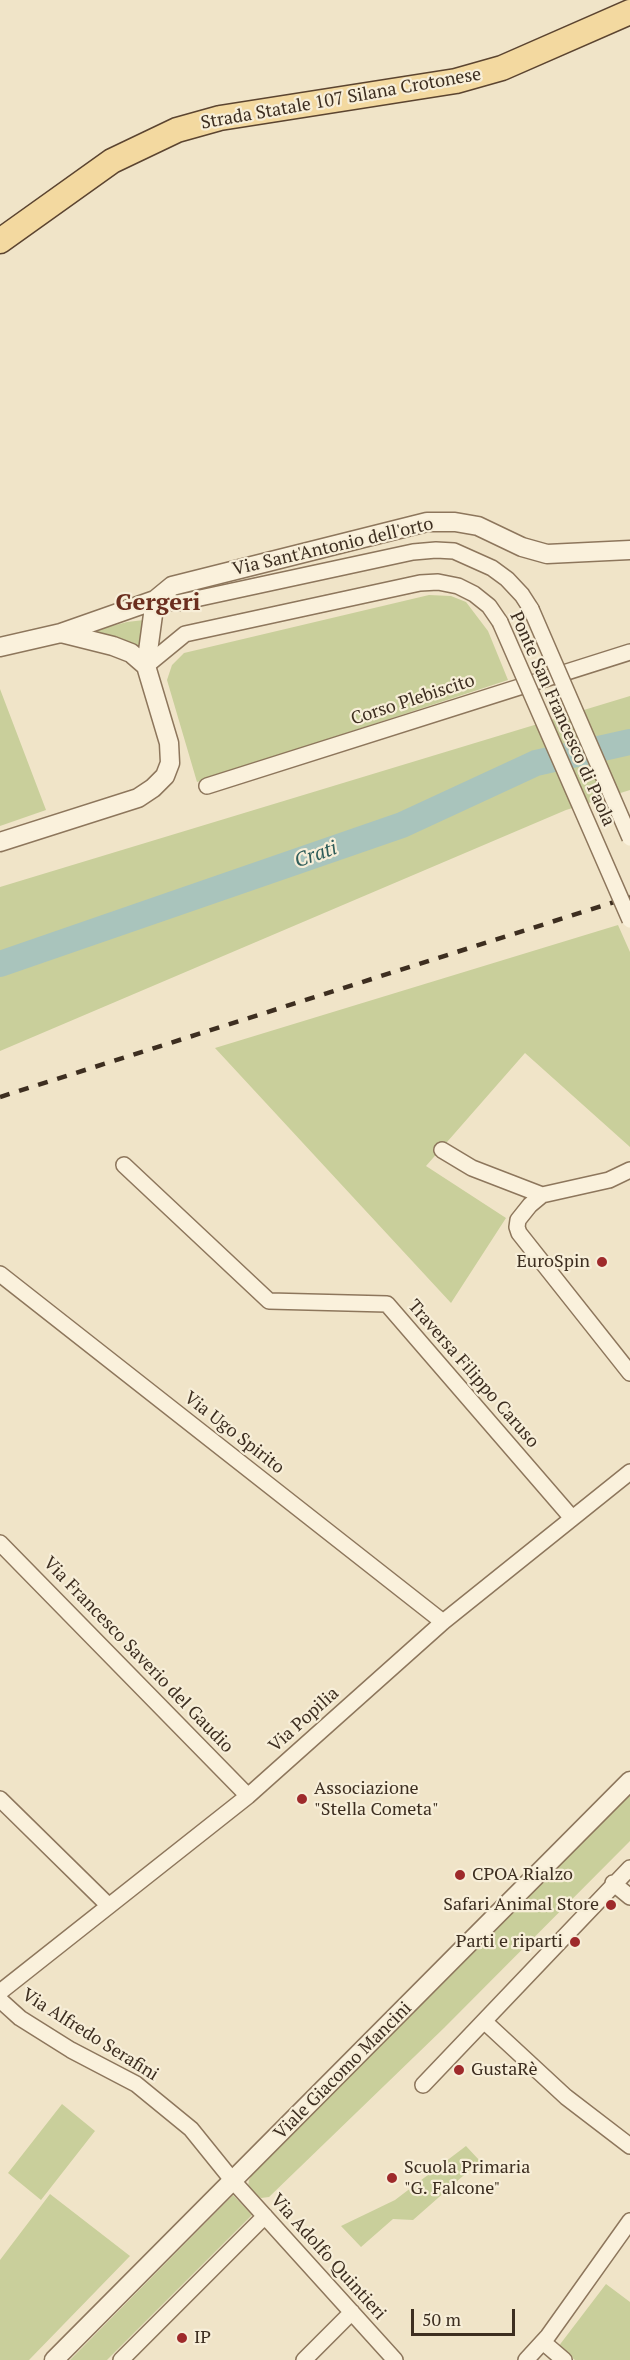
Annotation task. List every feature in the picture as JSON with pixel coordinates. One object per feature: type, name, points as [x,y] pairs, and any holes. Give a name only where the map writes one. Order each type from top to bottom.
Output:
[{"type":"main road","name":"Strada Statale 107 Silana Crotonese","points":[[0,241],[112,161],[177,130],[220,118],[456,81],[502,69],[630,12]]},
{"type":"street","name":"Via Sant'Antonio dell'orto","points":[[0,647],[61,633],[155,600],[172,586],[427,522],[455,522],[478,526],[522,547],[547,554],[630,550]]},
{"type":"street","name":"Ponte San Francesco di Paola","points":[[155,600],[177,603],[413,552],[454,551],[492,568],[507,579],[531,609],[630,838]]},
{"type":"street","name":"Ponte San Francesco di Paola","points":[[146,666],[185,634],[420,583],[438,582],[458,586],[474,594],[489,606],[500,622],[630,920]]},
{"type":"street","points":[[0,842],[138,798],[153,789],[165,776],[170,763],[169,743],[146,666],[155,600]]},
{"type":"street","points":[[61,633],[113,646],[130,653],[146,666]]},
{"type":"street","name":"Corso Plebiscito","points":[[207,786],[630,652]]},
{"type":"street","points":[[442,1150],[472,1168],[542,1195]]},
{"type":"street","name":"Traversa Filippo Caruso","points":[[124,1165],[269,1301],[387,1304],[573,1518]]},
{"type":"street","points":[[630,1170],[609,1180],[542,1195],[518,1220],[517,1227],[519,1233],[630,1373]]},
{"type":"street","name":"Via Ugo Spirito","points":[[0,1274],[443,1623]]},
{"type":"street","name":"Via Popilia","points":[[0,1992],[248,1796],[443,1623],[630,1472]]},
{"type":"street","name":"Via Francesco Saverio del Gaudio","points":[[0,1543],[248,1796]]},
{"type":"street","name":"Viale Giacomo Mancini","points":[[54,2360],[630,1781]]},
{"type":"street","points":[[0,1799],[109,1906]]},
{"type":"street","points":[[423,2085],[485,2022],[613,1883],[630,1868]]},
{"type":"street","points":[[613,1883],[630,1897]]},
{"type":"street","name":"Via Alfredo Serafini","points":[[0,2000],[20,2018],[71,2050],[136,2084],[191,2129],[233,2181]]},
{"type":"street","points":[[485,2022],[566,2097],[630,2146]]},
{"type":"street","name":"Via Adolfo Quintieri","points":[[233,2181],[395,2360]]},
{"type":"street","points":[[121,2360],[265,2216]]},
{"type":"street","points":[[526,2360],[543,2342],[630,2221]]},
{"type":"street","points":[[304,2360],[352,2312]]},
{"type":"street","points":[[543,2342],[564,2360]]},
{"type":"green space","points":[[429,595],[451,596],[466,602],[488,631],[508,680],[197,782],[167,680],[172,665],[184,653]]},
{"type":"green space","points":[[144,620],[141,656],[89,632],[127,622]]},
{"type":"green space","points":[[0,689],[46,810],[0,826]]},
{"type":"green space","points":[[630,696],[630,790],[566,810],[0,1051],[0,887]]},
{"type":"green space","points":[[618,925],[630,952],[630,1147],[525,1053],[426,1166],[506,1218],[451,1303],[215,1048]]},
{"type":"green space","points":[[630,1789],[630,1841],[444,2028],[269,2197],[261,2198],[254,2194],[248,2187],[258,2163]]},
{"type":"green space","points":[[62,2104],[95,2131],[41,2200],[8,2173]]},
{"type":"green space","points":[[466,2146],[480,2161],[413,2220],[393,2219],[361,2247],[341,2226],[395,2200]]},
{"type":"green space","points":[[50,2194],[130,2256],[29,2360],[0,2360],[0,2260]]},
{"type":"green space","points":[[233,2195],[252,2215],[107,2360],[70,2360]]},
{"type":"green space","points":[[606,2284],[630,2302],[630,2360],[575,2360],[558,2347]]},
{"type":"waterway","name":"Crati","points":[[0,964],[402,825],[536,763],[630,742]]},
{"type":"railway","points":[[0,1097],[630,897]]},
{"type":"place","name":"EuroSpin","points":[[602,1262]]},
{"type":"place","name":"Associazione \"Stella Cometa\"","points":[[302,1799]]},
{"type":"place","name":"CPOA Rialzo","points":[[460,1875]]},
{"type":"place","name":"Safari Animal Store","points":[[611,1905]]},
{"type":"place","name":"Parti e riparti","points":[[575,1942]]},
{"type":"place","name":"GustaRè","points":[[459,2070]]},
{"type":"place","name":"Scuola Primaria \"G. Falcone\"","points":[[392,2178]]},
{"type":"place","name":"IP","points":[[182,2338]]},
{"type":"district","name":"Gergeri","points":[[158,603]]}]
